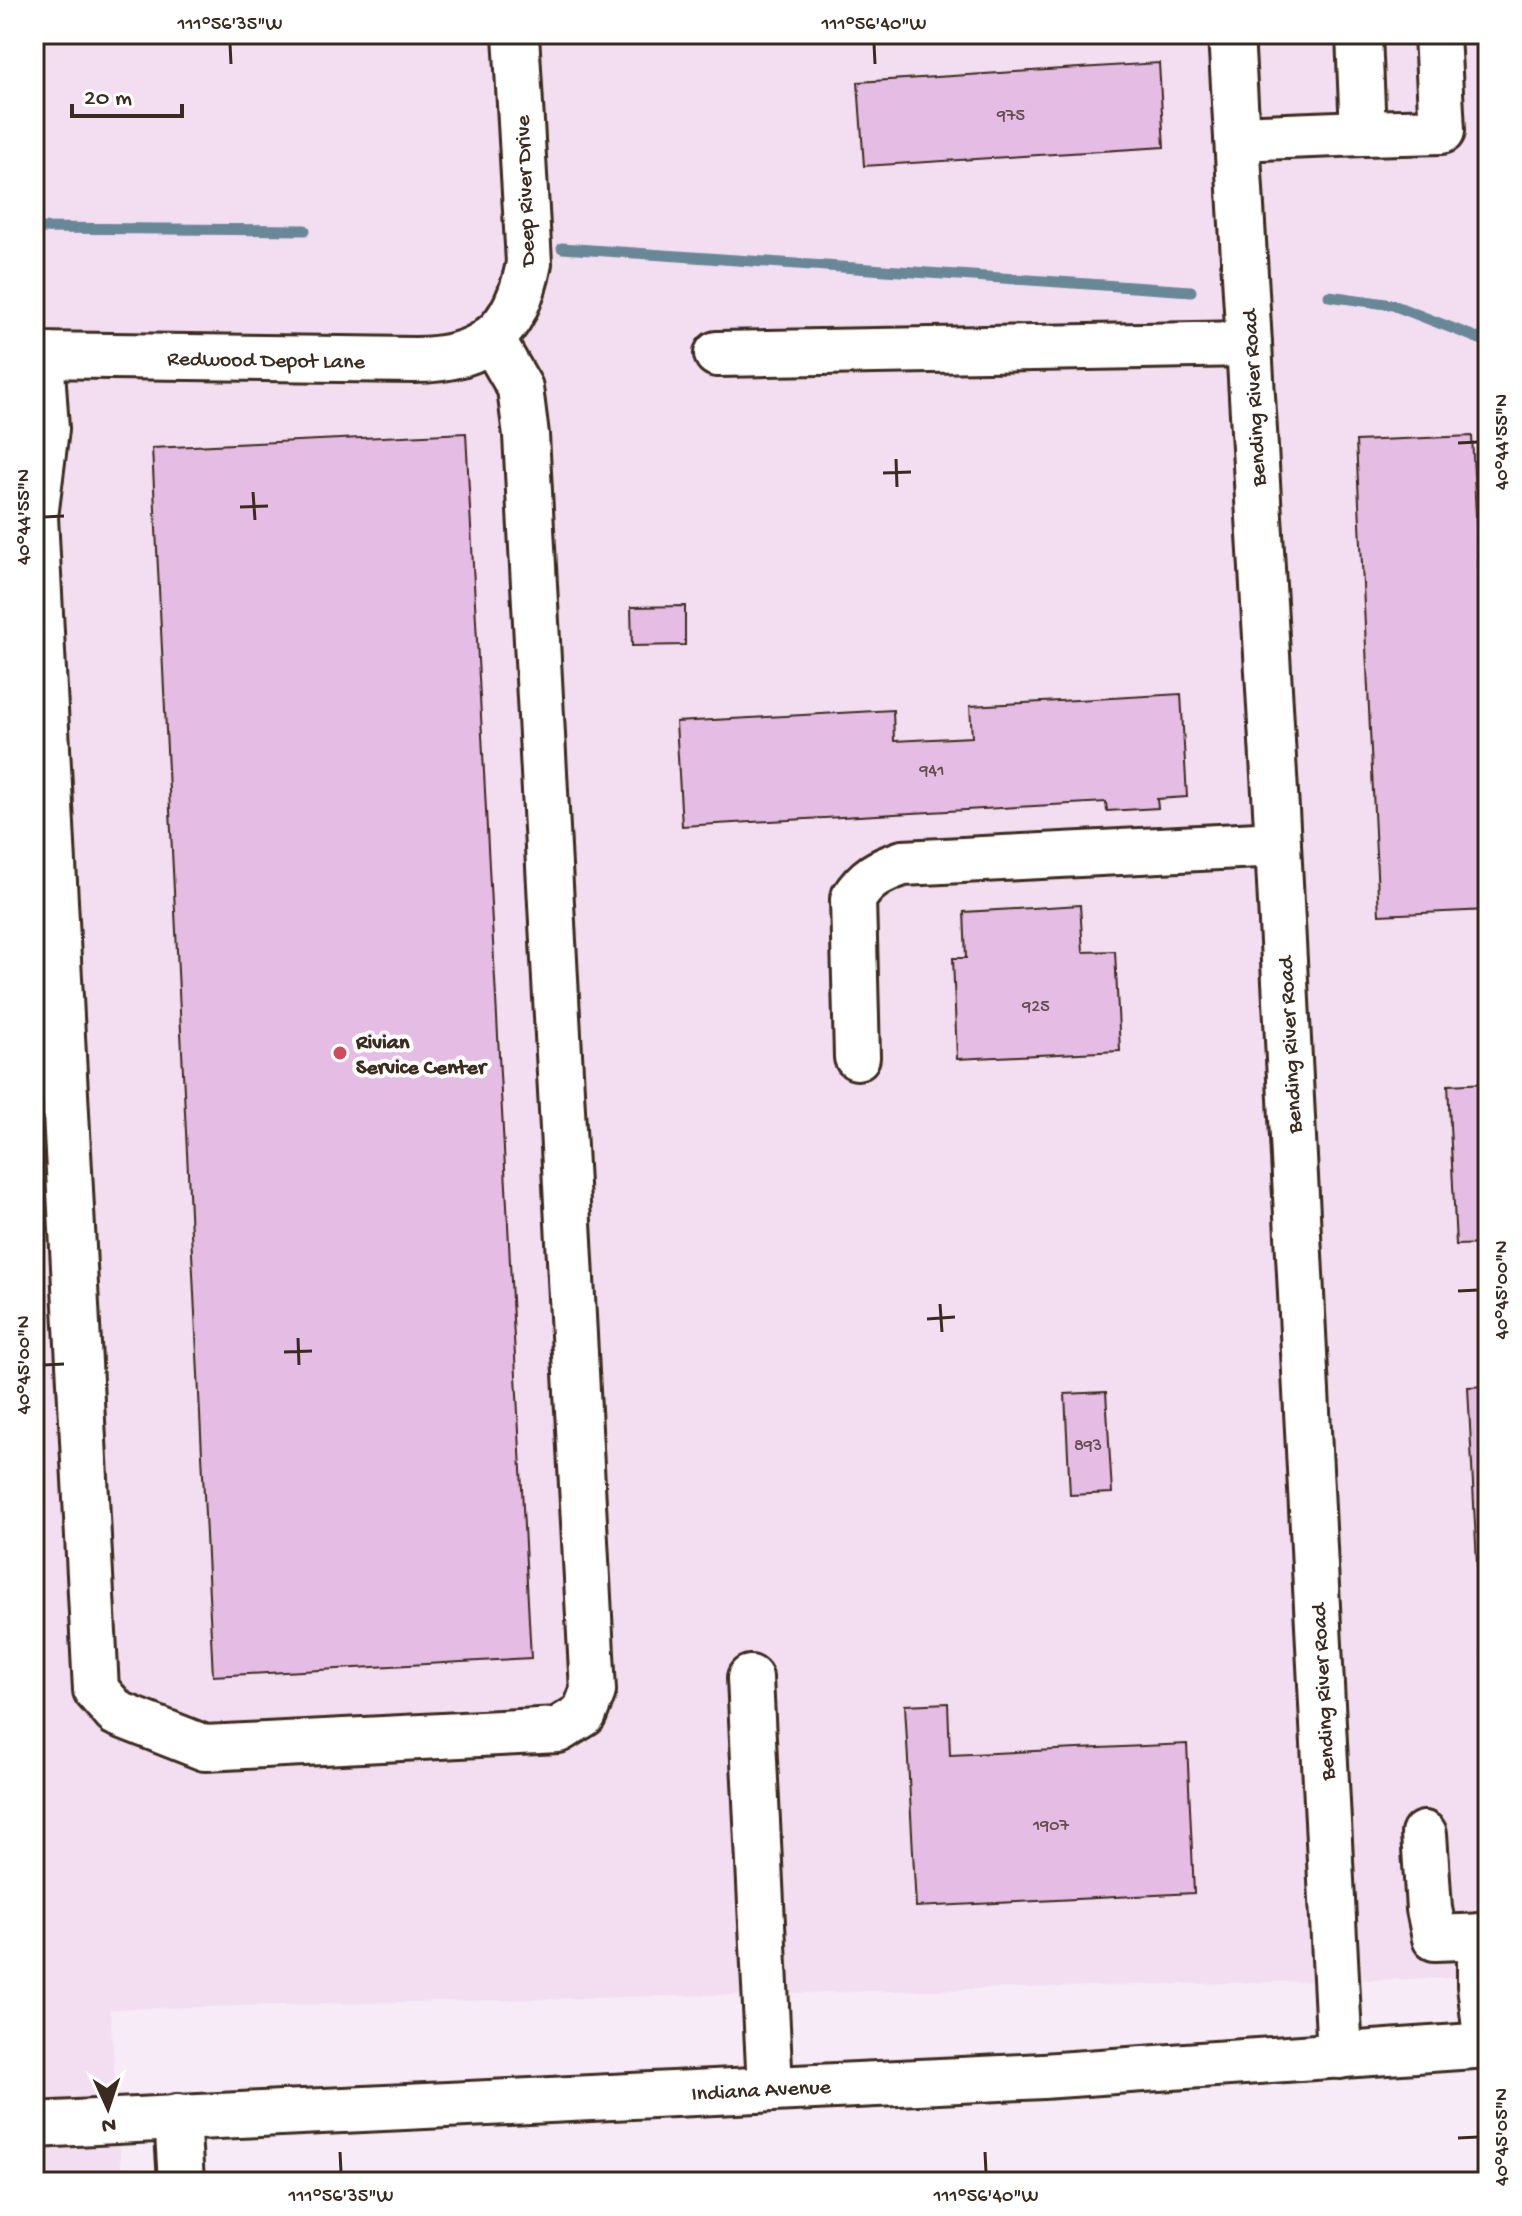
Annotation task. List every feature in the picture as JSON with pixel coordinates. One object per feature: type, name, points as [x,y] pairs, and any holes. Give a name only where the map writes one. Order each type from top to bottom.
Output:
[{"type":"street","name":"Deep River Drive","points":[[491,338],[517,305],[529,263],[516,34]]},
{"type":"street","name":"Bending River Road","points":[[1231,34],[1278,844],[1340,2056]]},
{"type":"street","points":[[1359,34],[1363,133]]},
{"type":"street","points":[[1237,138],[1442,131],[1437,34]]},
{"type":"street","name":"Redwood Depot Lane","points":[[37,355],[441,360],[468,354],[491,338]]},
{"type":"street","points":[[37,355],[46,429],[35,517],[96,1690],[116,1713],[205,1748],[558,1730],[584,1714],[593,1691],[526,435],[520,388],[491,338]]},
{"type":"street","points":[[717,354],[1249,344]]},
{"type":"street","points":[[857,1057],[853,899],[865,881],[883,870],[903,863],[1278,844]]},
{"type":"street","points":[[750,1678],[770,2088]]},
{"type":"street","points":[[1424,1834],[1429,1909],[1435,1938],[1484,1936],[1480,1985],[1488,2045]]},
{"type":"street","name":"Indiana Avenue","points":[[34,2125],[1043,2076],[1488,2045]]},
{"type":"street","points":[[177,2117],[181,2182]]},
{"type":"shaded area","points":[[34,34],[1488,34],[1488,1977],[110,2009],[122,2182],[34,2182]]},
{"type":"building","points":[[1159,63],[1164,147],[864,166],[858,82]]},
{"type":"building","name":"Rivian Service Center","points":[[466,433],[531,1658],[213,1676],[152,448]]},
{"type":"building","points":[[1472,436],[1488,754],[1488,910],[1379,915],[1356,441]]},
{"type":"building","points":[[685,606],[685,645],[632,646],[631,607]]},
{"type":"building","points":[[1181,694],[1187,797],[1157,799],[1158,808],[1107,811],[1106,802],[682,826],[676,722],[893,710],[894,741],[972,737],[970,706]]},
{"type":"building","points":[[1080,905],[1083,952],[1115,951],[1120,1051],[957,1059],[953,958],[966,958],[964,912]]},
{"type":"building","points":[[1488,1083],[1488,1244],[1456,1245],[1448,1085]]},
{"type":"building","points":[[1488,1386],[1488,1779],[1468,1387]]},
{"type":"building","points":[[1106,1392],[1112,1493],[1070,1495],[1065,1394]]},
{"type":"building","points":[[948,1703],[950,1755],[1187,1744],[1194,1893],[916,1907],[905,1705]]},
{"type":"waterway","points":[[34,228],[305,230]]},
{"type":"waterway","points":[[562,248],[1191,291]]},
{"type":"waterway","points":[[1329,296],[1393,305],[1488,342]]},
{"type":"place","name":"Rivian Service Center","points":[[340,1053]]}]
